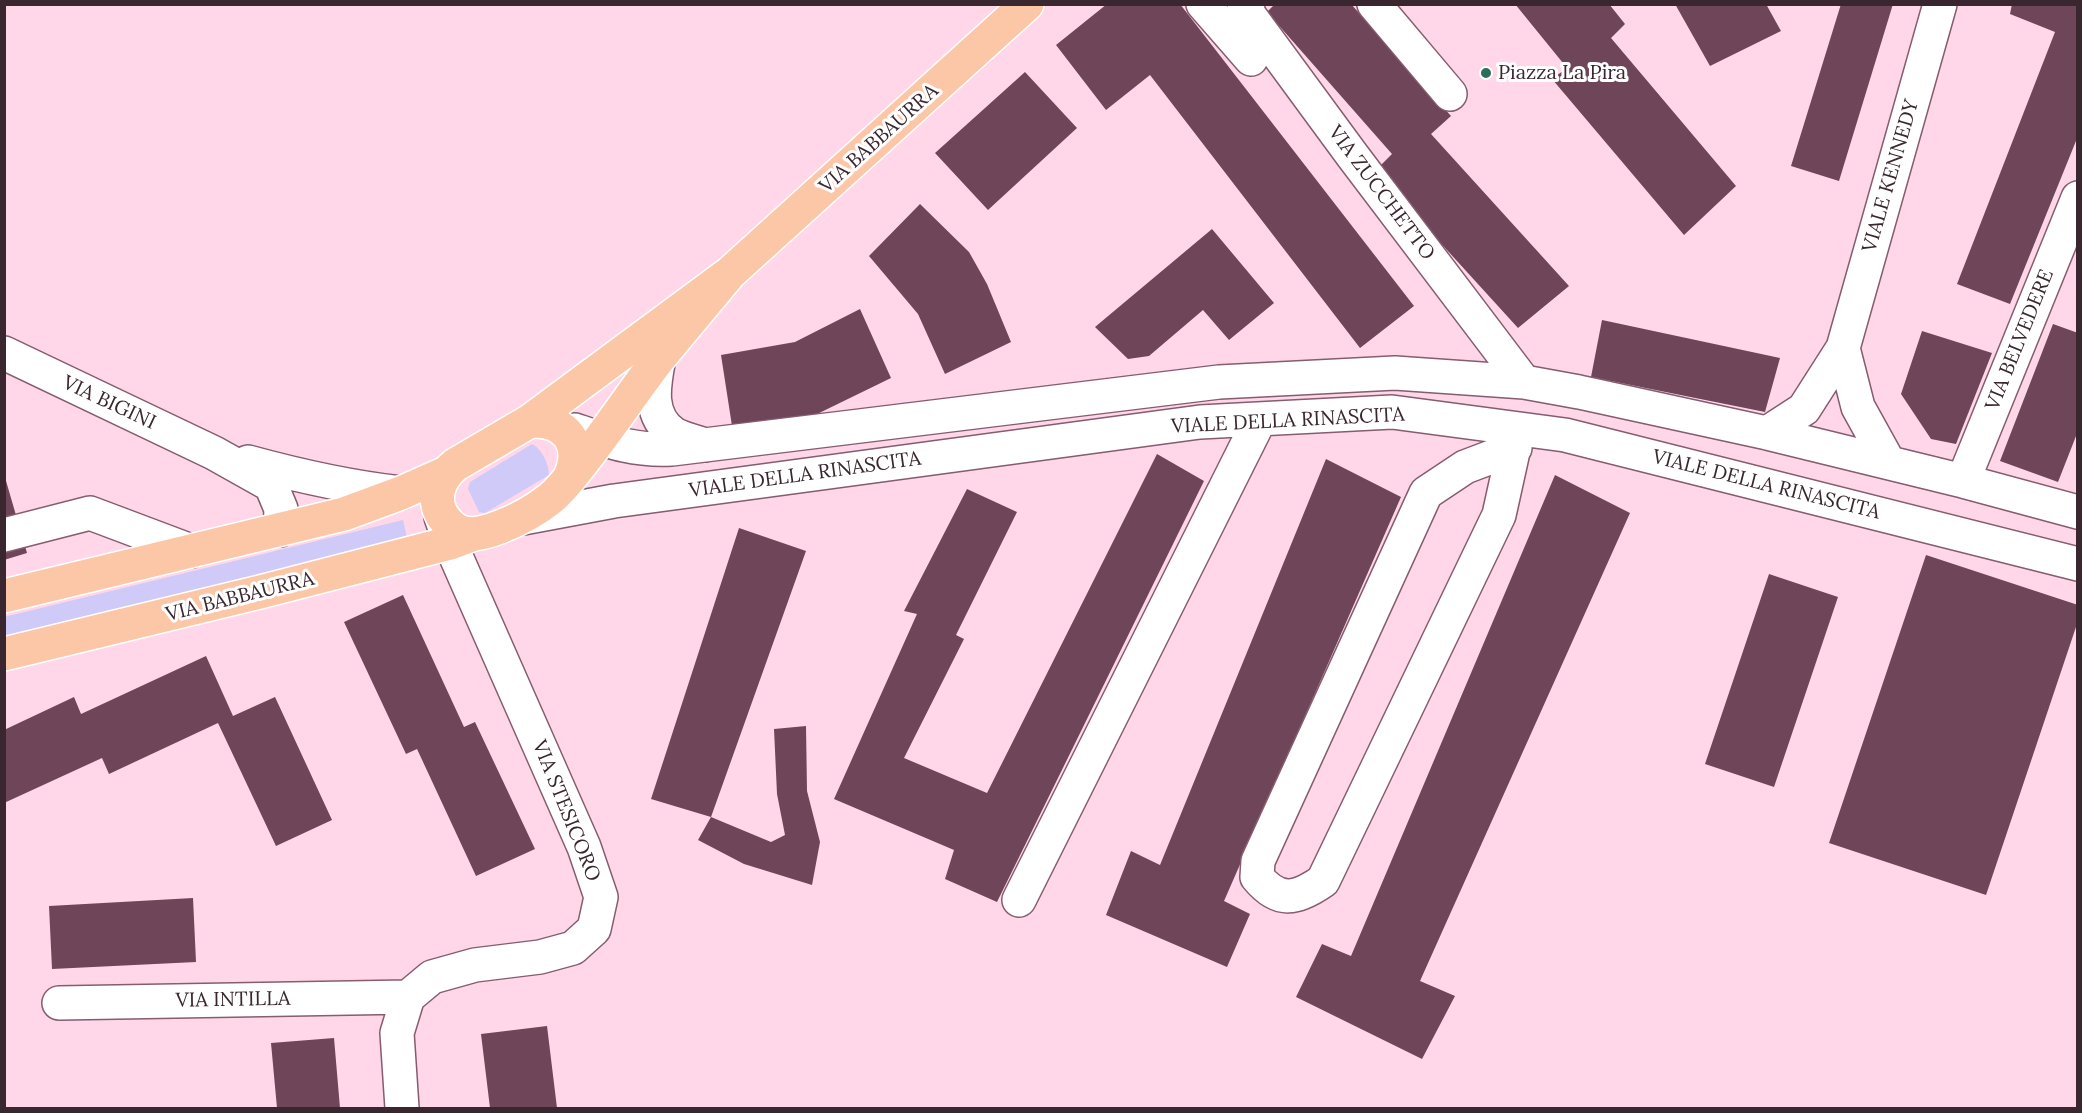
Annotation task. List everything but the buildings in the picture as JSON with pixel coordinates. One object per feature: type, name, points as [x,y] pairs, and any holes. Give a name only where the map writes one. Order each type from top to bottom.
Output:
[{"type":"main road","name":"VIA BABBAURRA","points":[[4,654],[260,592],[486,533],[523,518],[552,498],[569,479],[660,358],[730,273],[1027,4]]},
{"type":"main road","points":[[438,507],[439,483],[455,465],[543,422],[730,273]]},
{"type":"main road","points":[[543,422],[566,432],[573,442],[576,455],[569,479]]},
{"type":"main road","points":[[4,596],[344,514],[446,473]]},
{"type":"street","name":"VIA ZUCCHETTO","points":[[1248,4],[1244,8],[1524,382]]},
{"type":"street","points":[[1374,4],[1450,94]]},
{"type":"street","name":"VIALE KENNEDY","points":[[1767,433],[1804,409],[1843,348],[1940,4]]},
{"type":"street","points":[[1209,7],[1251,59]]},
{"type":"street","name":"VIA BELVEDERE","points":[[1963,481],[2078,198]]},
{"type":"street","points":[[1843,348],[1858,407],[1889,463]]},
{"type":"street","name":"VIA BIGINI","points":[[4,353],[214,453]]},
{"type":"street","points":[[660,358],[653,386],[655,407],[662,422],[674,434],[706,446]]},
{"type":"street","name":"VIALE DELLA RINASCITA","points":[[543,422],[647,450],[706,446],[1219,382],[1395,373],[1524,382],[1767,433],[2078,512]]},
{"type":"street","name":"VIALE DELLA RINASCITA","points":[[523,518],[614,501],[1189,423],[1392,412],[1516,439],[1565,435],[2078,564]]},
{"type":"street","points":[[1019,900],[1260,418]]},
{"type":"street","points":[[1516,439],[1498,515],[1323,881],[1306,892],[1279,896],[1268,890],[1257,877],[1258,861],[1426,493],[1465,467],[1516,439]]},
{"type":"street","points":[[214,453],[301,477],[355,488],[401,493]]},
{"type":"street","points":[[214,453],[271,485],[281,509],[280,530]]},
{"type":"street","name":"VIA STESICORO","points":[[408,997],[432,977],[476,965],[540,957],[573,948],[594,929],[601,897],[584,847],[462,539],[438,507]]},
{"type":"street","points":[[4,535],[90,513],[191,551]]},
{"type":"street","points":[[402,1108],[398,1033],[408,997]]},
{"type":"street","name":"VIA INTILLA","points":[[59,1003],[408,997]]},
{"type":"shaded area","points":[[532,444],[544,457],[549,475],[485,513],[479,512],[468,489],[470,482]]},
{"type":"shaded area","points":[[403,520],[408,542],[5,639],[4,617]]},
{"type":"place","name":"Piazza La Pira","points":[[1486,73]]}]
